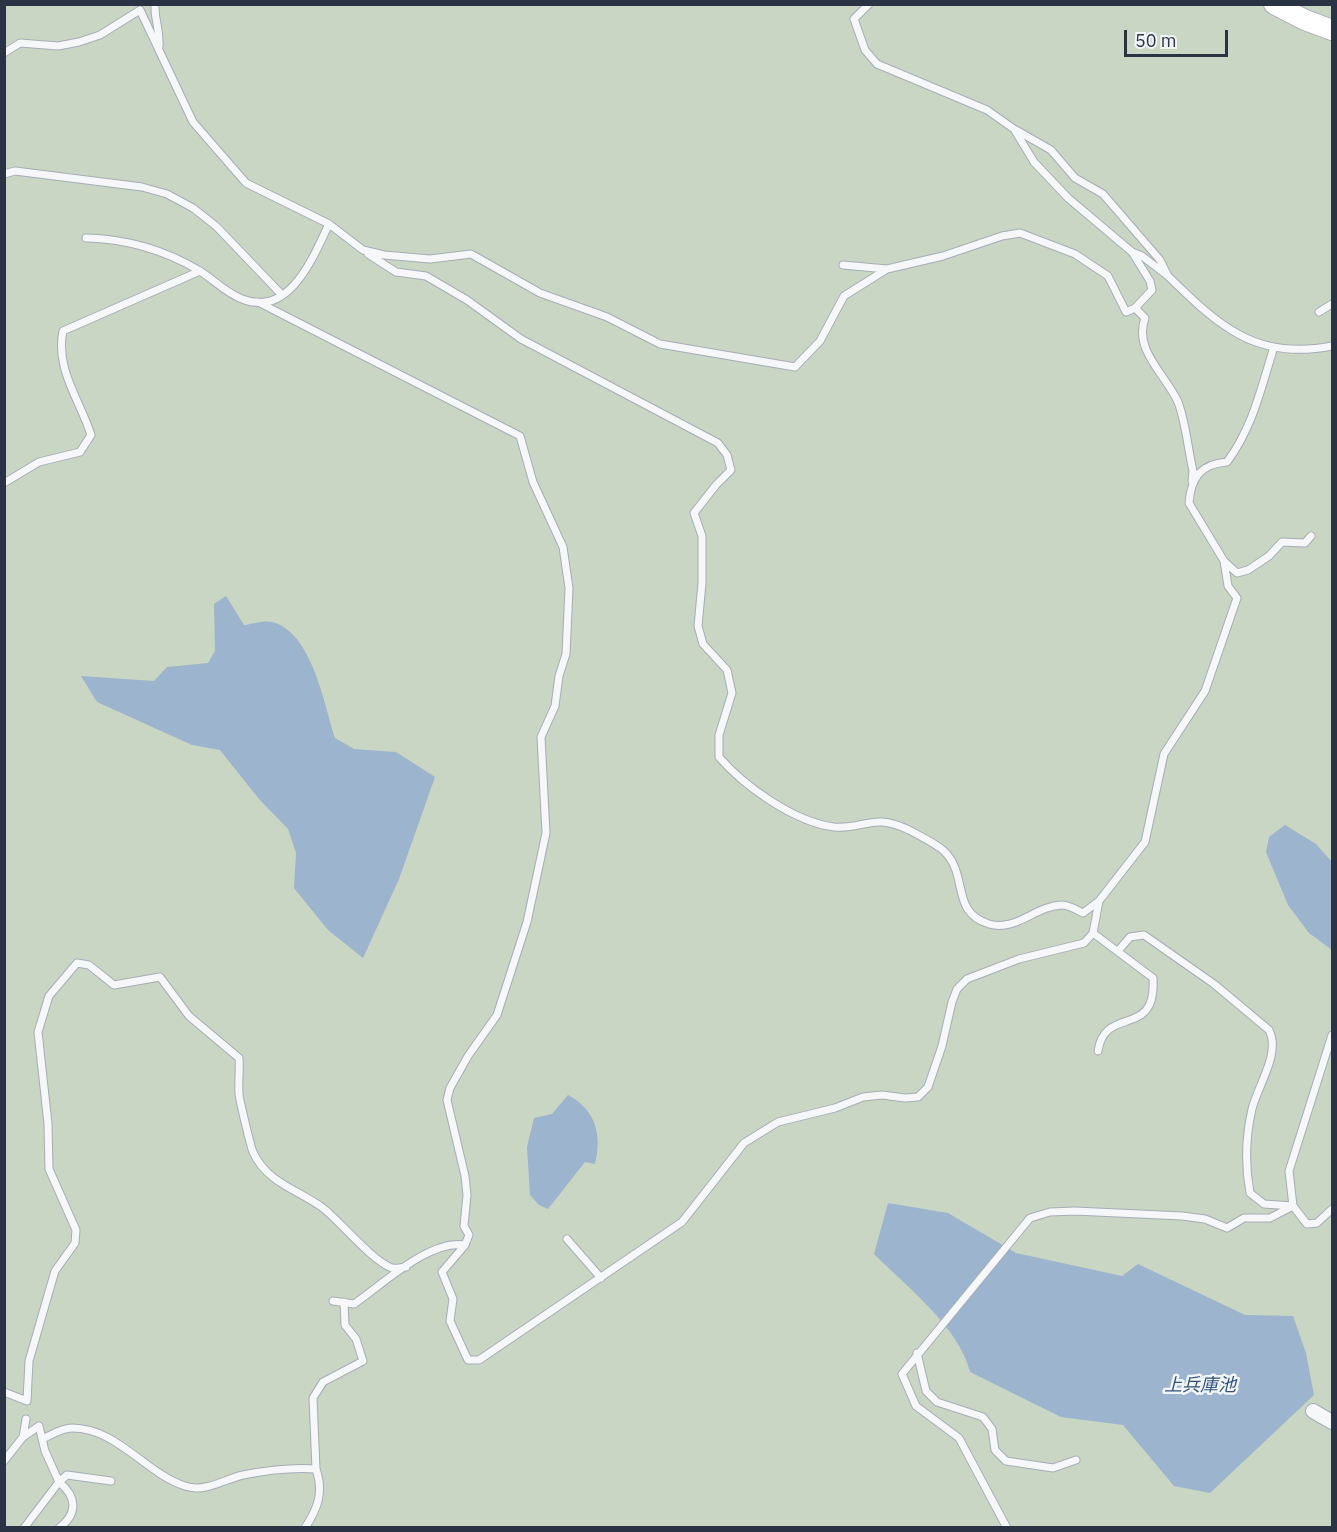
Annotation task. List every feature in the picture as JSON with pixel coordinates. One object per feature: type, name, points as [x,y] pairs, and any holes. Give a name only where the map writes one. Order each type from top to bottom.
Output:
[{"type":"street","points":[[1274,4],[1305,21],[1332,30]]},
{"type":"street","points":[[1313,1412],[1332,1422]]},
{"type":"lane","points":[[155,4],[154,14],[160,28],[159,47]]},
{"type":"lane","points":[[869,4],[854,19],[865,50],[877,64],[987,110],[1014,129],[1052,150],[1075,178],[1103,194],[1160,260],[1168,276]]},
{"type":"lane","points":[[4,52],[20,44],[58,46],[79,42],[100,35],[140,10],[193,122],[246,183],[329,224],[396,272],[426,276],[467,300],[521,339],[718,443],[728,454],[731,470],[716,484],[694,513],[702,536],[702,583],[698,626],[703,644],[727,670],[732,693],[719,735],[719,757],[735,775],[810,821],[836,827],[883,820],[908,830],[944,852],[957,872],[965,908],[972,916],[986,923],[1001,928],[1046,908],[1064,905],[1083,913],[1099,901],[1145,842],[1164,754],[1205,691],[1237,598],[1228,586],[1224,561]]},
{"type":"lane","points":[[843,265],[887,269],[943,256],[987,240],[1020,233],[1075,254],[1108,276],[1126,312],[1135,308],[1152,290],[1150,281],[1132,252],[1068,198],[1034,162],[1014,129]]},
{"type":"lane","points":[[4,174],[15,171],[142,186],[167,194],[192,207],[216,226],[282,295]]},
{"type":"lane","points":[[86,238],[115,239],[158,251],[200,271],[242,300],[271,302],[296,285],[305,273],[329,224]]},
{"type":"lane","points":[[363,250],[408,258],[471,254],[540,293],[588,309],[660,344],[795,367],[820,341],[844,296],[887,269]]},
{"type":"lane","points":[[1132,252],[1142,256],[1168,276],[1240,338],[1293,351],[1332,346]]},
{"type":"lane","points":[[4,483],[39,462],[80,452],[90,435],[80,402],[65,376],[62,359],[63,331],[200,271]]},
{"type":"lane","points":[[258,302],[520,436],[533,482],[563,547],[569,588],[566,654],[559,676],[555,706],[541,737],[546,833],[526,922],[497,1015],[468,1056],[450,1088],[447,1100],[465,1176],[467,1195],[464,1226],[469,1235],[465,1245],[442,1272],[453,1299],[450,1321],[468,1360],[479,1360],[682,1222],[744,1143],[778,1122],[836,1108],[863,1097],[882,1095],[918,1097],[928,1087],[957,989],[967,979],[1019,959],[1084,943],[1093,933],[1099,901]]},
{"type":"lane","points":[[1319,312],[1332,304]]},
{"type":"lane","points":[[1135,308],[1145,318],[1141,328],[1142,342],[1178,403],[1193,471],[1189,503],[1224,561],[1237,573],[1248,570],[1269,556],[1282,542],[1305,543],[1311,536]]},
{"type":"lane","points":[[1192,482],[1212,463],[1227,462],[1238,447],[1250,426],[1274,347]]},
{"type":"lane","points":[[1093,933],[1153,978],[1154,996],[1150,1007],[1140,1015],[1104,1031],[1100,1037],[1098,1051]]},
{"type":"lane","points":[[1118,951],[1130,937],[1144,935],[1214,984],[1269,1030],[1273,1039],[1273,1053],[1252,1110],[1248,1137],[1248,1181],[1250,1193],[1264,1204],[1293,1206]]},
{"type":"lane","points":[[4,1392],[27,1401],[29,1361],[55,1271],[75,1243],[76,1230],[49,1169],[48,1125],[38,1032],[50,996],[77,963],[89,965],[114,985],[141,978],[159,977],[189,1016],[239,1058],[239,1096],[244,1109],[251,1150],[260,1165],[284,1186],[321,1207],[369,1252],[386,1264],[393,1268],[406,1267]]},
{"type":"lane","points":[[1332,1035],[1289,1171],[1293,1206],[1307,1224],[1317,1223],[1332,1209]]},
{"type":"lane","points":[[1007,1527],[959,1438],[916,1406],[902,1374],[1030,1218],[1050,1212],[1182,1216],[1204,1219],[1227,1228],[1244,1218],[1270,1218],[1293,1206]]},
{"type":"lane","points":[[567,1239],[601,1278]]},
{"type":"lane","points":[[333,1301],[354,1304],[406,1267],[442,1246],[452,1243],[465,1245]]},
{"type":"lane","points":[[305,1527],[318,1507],[321,1481],[316,1469],[313,1398],[323,1382],[363,1361],[356,1339],[345,1325],[344,1302]]},
{"type":"lane","points":[[917,1353],[926,1392],[937,1402],[984,1417],[992,1430],[995,1450],[1006,1461],[1053,1468],[1076,1460]]},
{"type":"lane","points":[[23,1437],[27,1419]]},
{"type":"lane","points":[[4,1461],[23,1437],[39,1426],[59,1482],[69,1490],[75,1504],[72,1515],[59,1527]]},
{"type":"lane","points":[[42,1439],[70,1428],[102,1435],[159,1473],[187,1487],[206,1486],[241,1476],[291,1467],[316,1469]]},
{"type":"lane","points":[[24,1527],[67,1475],[111,1481]]},
{"type":"green space","points":[[5,5],[1332,5],[1332,1527],[5,1528]]},
{"type":"water","points":[[226,596],[244,625],[272,622],[286,628],[297,640],[307,654],[321,689],[335,738],[354,749],[396,752],[435,777],[399,879],[363,958],[328,930],[294,888],[296,853],[288,829],[259,799],[220,750],[192,745],[97,702],[81,676],[154,681],[167,667],[208,663],[215,651],[214,604]]},
{"type":"water","points":[[1285,825],[1316,844],[1332,862],[1332,950],[1309,933],[1288,905],[1266,852],[1269,837]]},
{"type":"water","points":[[568,1095],[585,1108],[595,1124],[597,1153],[595,1164],[585,1162],[548,1209],[539,1205],[530,1195],[527,1147],[534,1118],[552,1114]]},
{"type":"water","name":"上兵庫池","points":[[888,1203],[948,1213],[1016,1253],[1122,1276],[1138,1264],[1245,1315],[1293,1316],[1306,1353],[1314,1395],[1210,1493],[1174,1486],[1123,1425],[1061,1417],[970,1372],[955,1339],[930,1308],[874,1254]]}]
